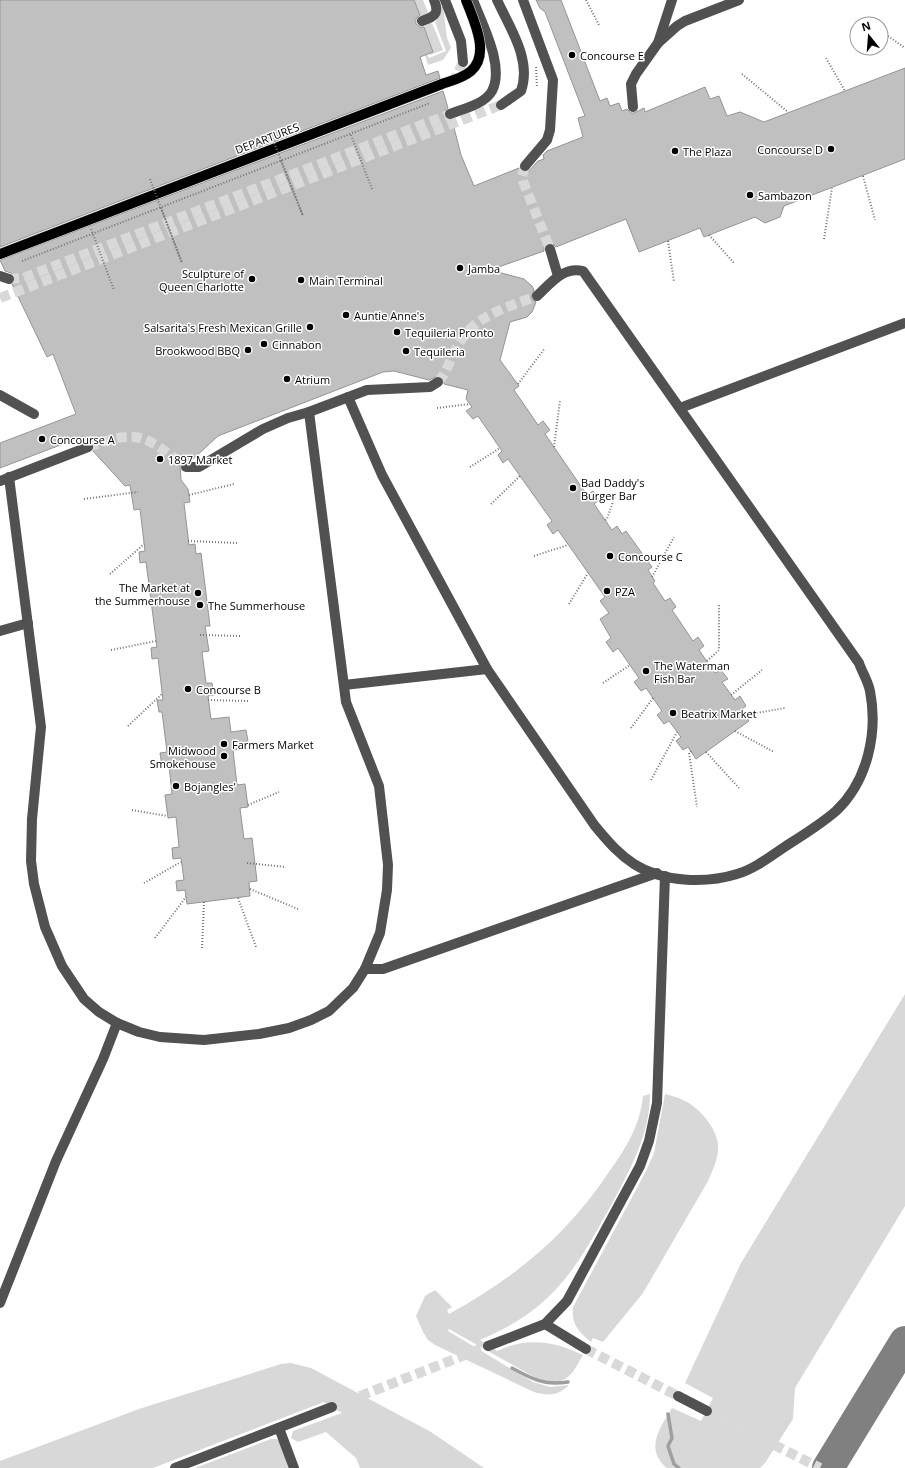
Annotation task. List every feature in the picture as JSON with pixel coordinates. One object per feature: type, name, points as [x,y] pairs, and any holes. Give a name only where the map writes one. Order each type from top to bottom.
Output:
[{"type":"main road","name":"DEPARTURES","points":[[0,254],[346,121],[471,71],[477,63],[481,45],[466,0]]},
{"type":"lane","points":[[422,21],[432,18],[436,13],[437,7],[434,0]]},
{"type":"lane","points":[[446,0],[461,41],[462,62]]},
{"type":"lane","points":[[450,114],[477,103],[492,91],[496,76],[493,55],[473,0]]},
{"type":"lane","points":[[497,0],[522,56],[525,75],[521,91],[501,105]]},
{"type":"lane","points":[[523,0],[552,80],[550,130],[547,140],[525,166]]},
{"type":"lane","points":[[658,43],[672,0]]},
{"type":"lane","points":[[633,107],[631,84],[636,74],[658,43],[677,26],[686,21],[739,0]]},
{"type":"lane","points":[[550,249],[558,276]]},
{"type":"lane","points":[[348,397],[382,475],[487,669],[595,826],[613,847],[634,864],[661,875],[693,880],[737,874],[756,865],[818,825],[837,810],[864,770],[870,748],[873,714],[869,689],[859,663],[583,271],[569,271],[558,276],[536,296]]},
{"type":"lane","points":[[680,408],[905,322]]},
{"type":"lane","points":[[186,467],[199,467],[263,429],[288,418],[309,412],[348,397],[377,388],[430,387],[438,382]]},
{"type":"lane","points":[[0,395],[34,414]]},
{"type":"lane","points":[[88,446],[5,479],[28,622],[41,727],[31,825],[34,884],[45,927],[62,966],[84,999],[99,1012],[117,1023],[139,1032],[160,1038],[182,1040],[225,1038],[289,1028],[311,1020],[329,1011],[353,988],[365,969],[380,933],[387,890],[388,865],[379,786],[346,702],[309,412]]},
{"type":"lane","points":[[0,631],[28,622]]},
{"type":"lane","points":[[344,685],[487,669]]},
{"type":"lane","points":[[365,969],[382,969],[661,875]]},
{"type":"lane","points":[[488,1346],[545,1324],[567,1301],[640,1166],[649,1141],[657,1103],[661,875]]},
{"type":"lane","points":[[0,1303],[56,1161],[103,1059],[117,1023]]},
{"type":"lane","points":[[545,1324],[586,1349]]},
{"type":"lane","points":[[678,1396],[707,1411]]},
{"type":"lane","points":[[175,1468],[332,1407]]},
{"type":"lane","points":[[280,1428],[294,1468]]},
{"type":"path","points":[[586,0],[599,25]]},
{"type":"path","points":[[889,37],[905,48]]},
{"type":"path","points":[[826,58],[845,91]]},
{"type":"path","points":[[742,74],[788,112]]},
{"type":"path","points":[[22,261],[430,104]]},
{"type":"path","points":[[346,121],[372,190]]},
{"type":"path","points":[[270,132],[303,216],[281,161]]},
{"type":"path","points":[[863,176],[875,220]]},
{"type":"path","points":[[150,179],[182,263]]},
{"type":"path","points":[[824,239],[832,188]]},
{"type":"path","points":[[160,208],[167,223]]},
{"type":"path","points":[[88,220],[114,290]]},
{"type":"path","points":[[709,235],[734,264]]},
{"type":"path","points":[[668,241],[674,282]]},
{"type":"path","points":[[518,384],[545,348]]},
{"type":"path","points":[[554,448],[560,401]]},
{"type":"path","points":[[437,408],[470,404]]},
{"type":"path","points":[[470,467],[500,448]]},
{"type":"path","points":[[491,504],[520,476]]},
{"type":"path","points":[[189,495],[234,484]]},
{"type":"path","points":[[84,499],[138,492]]},
{"type":"path","points":[[605,520],[607,519],[616,493]]},
{"type":"path","points":[[652,577],[674,536]]},
{"type":"path","points":[[188,541],[238,543]]},
{"type":"path","points":[[110,574],[144,544]]},
{"type":"path","points":[[534,556],[568,545]]},
{"type":"path","points":[[569,604],[588,573]]},
{"type":"path","points":[[707,661],[719,650],[719,604]]},
{"type":"path","points":[[200,635],[240,636]]},
{"type":"path","points":[[111,650],[156,641]]},
{"type":"path","points":[[603,683],[630,665]]},
{"type":"path","points":[[731,694],[762,670]]},
{"type":"path","points":[[128,726],[163,693]]},
{"type":"path","points":[[631,728],[653,698]]},
{"type":"path","points":[[208,700],[248,701]]},
{"type":"path","points":[[745,715],[786,708]]},
{"type":"path","points":[[735,731],[774,752]]},
{"type":"path","points":[[651,780],[677,732]]},
{"type":"path","points":[[691,751],[689,753],[697,807]]},
{"type":"path","points":[[706,752],[739,788]]},
{"type":"path","points":[[248,805],[278,792]]},
{"type":"path","points":[[132,810],[167,816]]},
{"type":"path","points":[[144,883],[181,862]]},
{"type":"path","points":[[247,863],[286,867]]},
{"type":"path","points":[[250,889],[298,910]]},
{"type":"path","points":[[155,938],[186,897]]},
{"type":"path","points":[[238,898],[256,947]]},
{"type":"path","points":[[202,948],[204,902]]},
{"type":"shaded area","points":[[414,0],[423,0],[429,15],[421,18]]},
{"type":"shaded area","points":[[443,6],[447,38],[451,48],[443,60],[428,65],[425,55],[427,54],[429,58],[446,51],[435,22],[440,16],[441,7]]},
{"type":"shaded area","points":[[432,23],[443,50],[430,55],[429,53],[433,52],[424,26]]},
{"type":"shaded area","points":[[905,994],[905,1206],[795,1388],[793,1419],[765,1463],[760,1468],[667,1468],[660,1461],[656,1453],[656,1438],[672,1408],[701,1421],[713,1398],[685,1383],[741,1263]]},
{"type":"shaded area","points":[[650,1094],[647,1123],[633,1163],[613,1202],[580,1258],[561,1284],[537,1307],[524,1317],[480,1340],[497,1351],[530,1342],[540,1342],[562,1346],[583,1355],[572,1373],[564,1380],[558,1382],[543,1382],[449,1329],[448,1331],[533,1382],[550,1387],[569,1385],[565,1389],[553,1394],[534,1392],[435,1345],[428,1340],[416,1316],[425,1296],[435,1290],[452,1307],[447,1310],[449,1314],[518,1270],[538,1253],[557,1235],[593,1195],[621,1154],[631,1136],[639,1117],[643,1096]]},
{"type":"shaded area","points":[[665,1094],[690,1103],[708,1121],[713,1129],[718,1144],[717,1159],[708,1181],[643,1293],[603,1342],[593,1338],[591,1342],[576,1327],[573,1318],[573,1307],[645,1173],[654,1153]]},
{"type":"shaded area","points":[[291,1363],[311,1368],[431,1432],[484,1468],[360,1468],[356,1458],[326,1432],[298,1442],[291,1438],[293,1431],[342,1413],[324,1402],[153,1468],[0,1468],[0,1461],[139,1409],[281,1364]]},
{"type":"shaded area","points":[[271,1439],[277,1439],[280,1442],[288,1468],[195,1468]]},
{"type":"building","points":[[0,0],[414,0],[420,15],[416,19],[416,24],[420,27],[424,27],[433,52],[420,57],[426,75],[438,71],[440,78],[0,247]]},
{"type":"building","points":[[536,0],[561,0],[600,101],[607,98],[610,106],[619,103],[622,111],[627,109],[631,113],[644,108],[645,112],[705,87],[710,99],[719,96],[727,116],[740,112],[764,122],[905,68],[905,159],[784,206],[780,217],[765,223],[755,217],[704,237],[700,228],[639,252],[626,219],[556,247],[552,243],[548,243],[544,247],[544,251],[490,270],[524,279],[532,286],[534,290],[531,298],[536,302],[532,312],[527,317],[510,322],[500,360],[519,386],[514,390],[538,425],[543,421],[550,430],[545,434],[587,495],[593,491],[599,500],[594,504],[612,530],[617,526],[622,534],[626,531],[652,567],[648,570],[655,581],[653,583],[665,601],[670,598],[676,607],[672,610],[693,641],[698,637],[704,646],[699,650],[715,673],[721,670],[728,679],[722,682],[735,700],[740,696],[746,706],[741,710],[749,721],[696,759],[688,747],[683,750],[676,741],[681,737],[669,721],[664,724],[657,715],[662,711],[646,688],[641,691],[634,682],[639,678],[618,648],[613,652],[606,642],[611,638],[600,619],[609,613],[600,601],[605,597],[558,530],[553,534],[547,525],[552,521],[508,459],[503,463],[498,455],[502,451],[478,416],[473,419],[466,411],[472,407],[466,399],[468,390],[444,384],[443,378],[438,376],[429,380],[394,371],[383,372],[218,436],[192,460],[183,461],[180,464],[181,480],[188,489],[190,502],[184,503],[189,545],[195,544],[196,554],[201,553],[210,626],[205,626],[209,651],[202,652],[206,683],[212,683],[214,695],[208,696],[211,719],[229,717],[231,732],[246,730],[248,741],[244,742],[245,749],[233,750],[237,785],[245,784],[248,807],[240,808],[244,839],[252,838],[257,881],[249,882],[250,896],[187,904],[185,890],[177,891],[176,881],[184,880],[181,858],[173,859],[172,848],[179,847],[176,817],[168,818],[165,795],[172,794],[169,765],[162,766],[160,753],[167,752],[162,712],[159,712],[157,700],[163,700],[158,658],[152,659],[151,648],[157,647],[146,562],[140,563],[139,552],[145,551],[140,509],[134,510],[130,485],[125,486],[93,451],[94,444],[86,441],[84,436],[0,468],[0,443],[76,414],[53,354],[47,357],[12,284],[15,277],[11,273],[5,271],[0,260],[443,91],[448,108],[445,110],[444,116],[446,119],[452,120],[461,155],[474,186],[519,168],[523,172],[528,172],[538,161],[544,159],[543,155],[547,151],[583,137],[578,118],[585,116],[545,12],[540,8]]},
{"type":"waterway","points":[[512,1368],[539,1381],[552,1383],[568,1382]]},
{"type":"waterway","points":[[668,1414],[672,1438],[668,1446],[674,1464],[679,1468]]},
{"type":"taxiway","points":[[828,1468],[905,1342]]},
{"type":"tunnel","points":[[450,83],[457,75],[463,62]]},
{"type":"tunnel","points":[[0,298],[501,105]]},
{"type":"tunnel","points":[[9,279],[23,278],[450,114]]},
{"type":"tunnel","points":[[525,166],[522,176],[523,181],[550,249]]},
{"type":"tunnel","points":[[438,382],[445,372],[459,344],[468,331],[476,324],[495,312],[537,296]]},
{"type":"tunnel","points":[[88,447],[119,438],[141,438],[161,448],[186,467]]},
{"type":"tunnel","points":[[332,1407],[488,1346]]},
{"type":"tunnel","points":[[586,1349],[678,1396]]},
{"type":"tunnel","points":[[707,1411],[820,1468]]},
{"type":"place","name":"Concourse E","points":[[572,55]]},
{"type":"place","name":"Concourse D","points":[[831,149]]},
{"type":"place","name":"The Plaza","points":[[675,151]]},
{"type":"place","name":"Sambazon","points":[[750,195]]},
{"type":"place","name":"Jamba","points":[[460,268]]},
{"type":"place","name":"Sculpture of Queen Charlotte","points":[[252,279]]},
{"type":"place","name":"Main Terminal","points":[[301,280]]},
{"type":"place","name":"Auntie Anne's","points":[[346,315]]},
{"type":"place","name":"Salsarita's Fresh Mexican Grille","points":[[310,327]]},
{"type":"place","name":"Tequileria Pronto","points":[[397,332]]},
{"type":"place","name":"Cinnabon","points":[[264,344]]},
{"type":"place","name":"Brookwood BBQ","points":[[248,350]]},
{"type":"place","name":"Tequileria","points":[[406,351]]},
{"type":"place","name":"Atrium","points":[[287,379]]},
{"type":"place","name":"Concourse A","points":[[42,439]]},
{"type":"place","name":"1897 Market","points":[[160,459]]},
{"type":"place","name":"Bad Daddy's Burger Bar","points":[[573,488]]},
{"type":"place","name":"Concourse C","points":[[610,556]]},
{"type":"place","name":"PZA","points":[[607,591]]},
{"type":"place","name":"The Market at the Summerhouse","points":[[198,593]]},
{"type":"place","name":"The Summerhouse","points":[[200,605]]},
{"type":"place","name":"The Waterman Fish Bar","points":[[646,671]]},
{"type":"place","name":"Concourse B","points":[[188,689]]},
{"type":"place","name":"Beatrix Market","points":[[673,713]]},
{"type":"place","name":"Farmers Market","points":[[224,744]]},
{"type":"place","name":"Midwood Smokehouse","points":[[224,756]]},
{"type":"place","name":"Bojangles'","points":[[176,786]]}]
